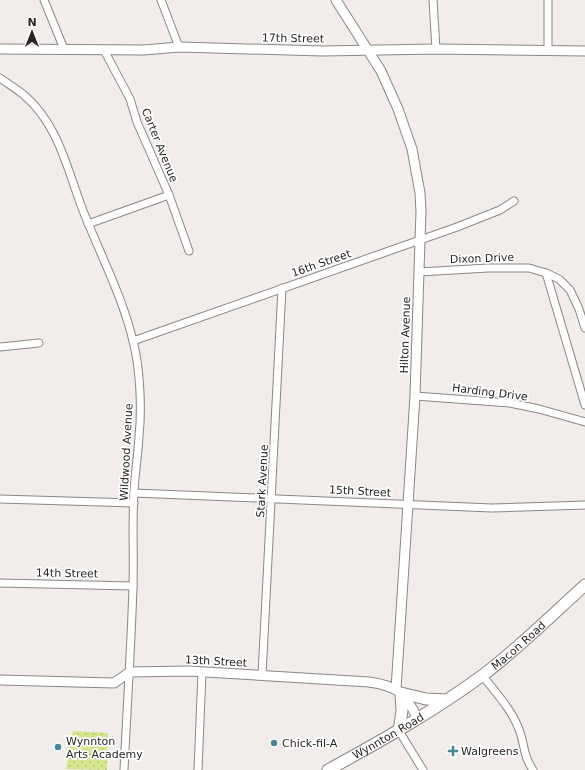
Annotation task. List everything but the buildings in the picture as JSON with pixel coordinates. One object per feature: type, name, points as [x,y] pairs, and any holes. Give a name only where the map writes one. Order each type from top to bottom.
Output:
[{"type":"main road","name":"Macon Road","points":[[446,700],[504,658],[585,585]]},
{"type":"main road","points":[[399,731],[402,711],[398,691],[431,699],[446,700]]},
{"type":"main road","name":"Wynnton Road","points":[[328,770],[399,731],[446,700]]},
{"type":"street","points":[[44,0],[64,49]]},
{"type":"street","points":[[160,0],[179,47]]},
{"type":"street","name":"Hilton Avenue","points":[[336,0],[384,77],[401,115],[412,148],[420,193],[421,212],[415,396],[398,691]]},
{"type":"street","points":[[433,0],[436,49]]},
{"type":"street","points":[[548,0],[548,51]]},
{"type":"street","name":"17th Street","points":[[0,49],[144,50],[179,47],[240,49],[585,51]]},
{"type":"street","name":"Carter Avenue","points":[[104,50],[130,99],[137,122],[168,195],[189,251]]},
{"type":"street","name":"Wildwood Avenue","points":[[0,78],[25,96],[42,114],[52,129],[65,158],[88,224],[109,270],[133,340],[138,374],[140,433],[134,492],[130,672],[124,770]]},
{"type":"street","points":[[88,224],[168,195]]},
{"type":"street","name":"16th Street","points":[[133,340],[420,240],[500,210],[514,201]]},
{"type":"street","name":"Dixon Drive","points":[[419,272],[481,268],[529,268],[546,272],[559,279],[570,290],[579,309],[585,328]]},
{"type":"street","points":[[546,272],[585,405]]},
{"type":"street","name":"Stark Avenue","points":[[262,675],[282,288]]},
{"type":"street","points":[[0,347],[39,343]]},
{"type":"street","name":"Harding Drive","points":[[415,396],[510,403],[539,409],[585,422]]},
{"type":"street","name":"15th Street","points":[[134,492],[492,508],[585,504]]},
{"type":"street","points":[[0,498],[134,503]]},
{"type":"street","name":"14th Street","points":[[0,583],[133,586]]},
{"type":"street","points":[[0,680],[114,682],[130,672]]},
{"type":"street","name":"13th Street","points":[[130,672],[202,672],[369,682],[398,691]]},
{"type":"street","points":[[198,770],[202,672]]},
{"type":"street","points":[[482,675],[512,714],[520,732],[524,753],[532,770]]},
{"type":"street","points":[[398,691],[406,698],[418,719]]},
{"type":"street","points":[[399,731],[423,770]]},
{"type":"green space","points":[[73,731],[108,733],[107,770],[66,769]]},
{"type":"place","name":"Chick-fil-A","points":[[274,743]]},
{"type":"place","name":"Wynnton Arts Academy","points":[[58,747]]},
{"type":"place","name":"Walgreens","points":[[453,751]]}]
